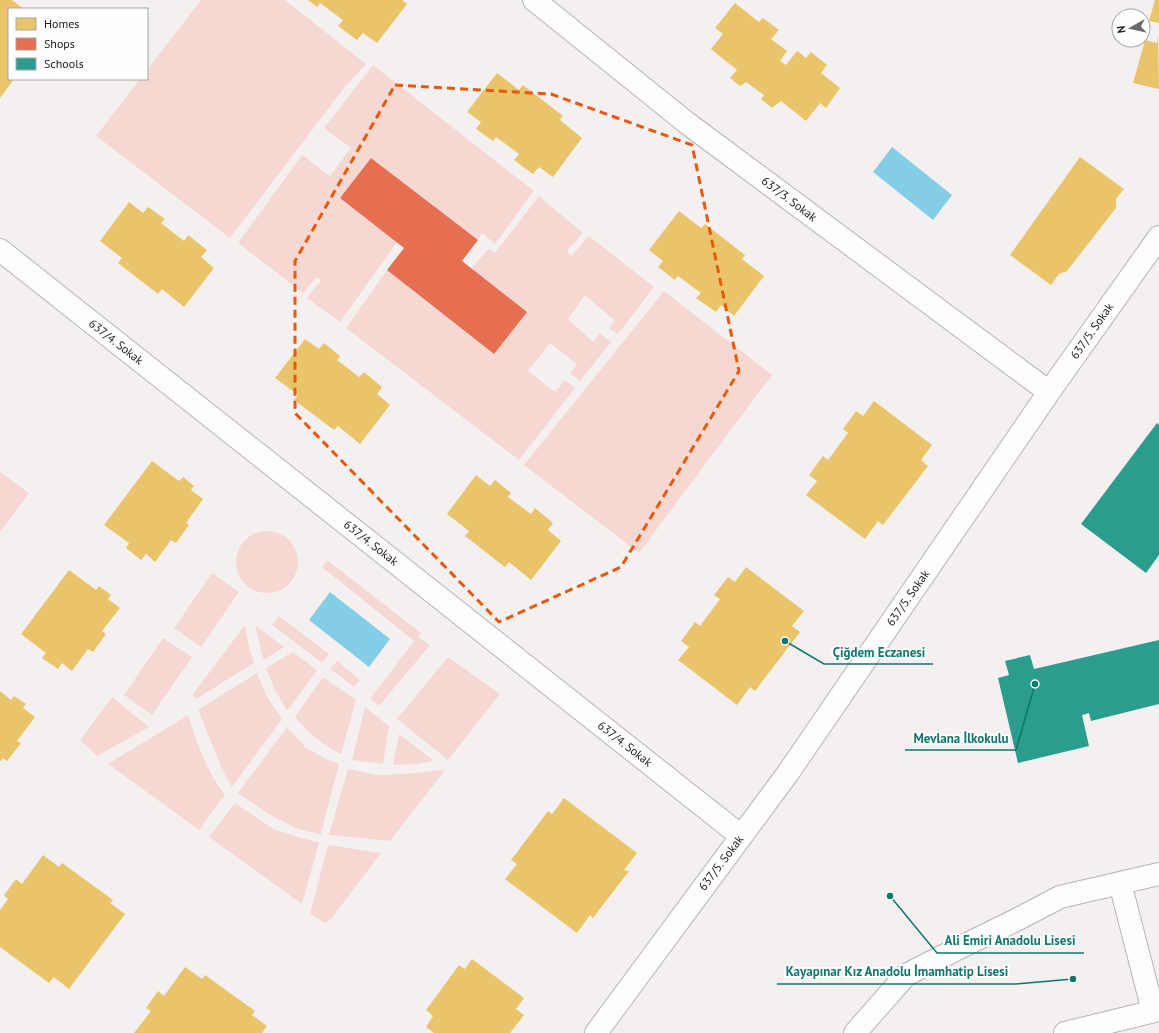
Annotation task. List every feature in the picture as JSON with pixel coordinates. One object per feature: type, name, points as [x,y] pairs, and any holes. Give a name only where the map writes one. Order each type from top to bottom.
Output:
[{"type":"street","name":"637/3. Sokak","points":[[534,0],[687,123],[1049,392]]},
{"type":"street","name":"637/5. Sokak","points":[[596,1033],[788,773],[1049,392],[1159,237]]},
{"type":"street","name":"637/4. Sokak","points":[[0,250],[741,836]]},
{"type":"street","points":[[856,1033],[906,976],[1060,897],[1159,874]]},
{"type":"street","points":[[1065,1033],[1156,1010],[1120,883]]},
{"type":"highlighted area","points":[[395,85],[551,94],[692,145],[739,371],[621,567],[499,622],[295,413],[295,261]]},
{"type":"shaded area","points":[[201,0],[285,0],[366,64],[344,88],[230,238],[96,136],[139,80],[148,80],[148,69]]},
{"type":"shaded area","points":[[373,65],[534,191],[495,244],[482,233],[478,240],[371,158],[340,198],[397,242],[340,322],[307,298],[321,280],[317,277],[303,293],[238,243],[302,155],[330,176],[351,148],[324,128]]},
{"type":"shaded area","points":[[539,196],[583,233],[567,251],[571,256],[589,236],[654,287],[618,334],[609,329],[614,320],[585,295],[568,319],[593,342],[600,333],[611,342],[580,381],[570,374],[577,364],[550,343],[528,371],[555,392],[565,380],[575,388],[519,460],[346,328],[387,270],[494,354],[471,269],[488,249],[495,253]]},
{"type":"shaded area","points":[[664,291],[772,375],[639,553],[524,465]]},
{"type":"shaded area","points":[[0,472],[29,493],[0,532]]},
{"type":"shaded area","points":[[261,531],[273,531],[289,540],[296,550],[298,562],[296,574],[289,584],[273,593],[261,593],[250,588],[241,579],[236,568],[236,556],[241,545],[250,536]]},
{"type":"shaded area","points":[[327,560],[421,633],[418,637],[430,645],[379,706],[370,699],[414,641],[322,567]]},
{"type":"shaded area","points":[[212,573],[239,592],[201,647],[174,628]]},
{"type":"shaded area","points":[[279,616],[329,654],[322,663],[272,625]]},
{"type":"shaded area","points":[[245,625],[254,663],[196,699],[193,694]]},
{"type":"shaded area","points":[[255,625],[284,647],[263,660]]},
{"type":"shaded area","points":[[163,638],[192,657],[152,715],[124,695]]},
{"type":"shaded area","points":[[293,652],[317,670],[287,711],[274,688],[266,668]]},
{"type":"shaded area","points":[[448,657],[500,694],[448,760],[397,719]]},
{"type":"shaded area","points":[[337,661],[360,680],[354,687],[330,669]]},
{"type":"shaded area","points":[[257,673],[267,697],[282,719],[232,787],[222,769],[198,710]]},
{"type":"shaded area","points":[[323,677],[356,700],[341,754],[316,738],[295,717]]},
{"type":"shaded area","points":[[112,697],[149,727],[97,756],[80,740]]},
{"type":"shaded area","points":[[365,707],[389,726],[383,764],[352,760]]},
{"type":"shaded area","points":[[188,715],[199,747],[208,767],[225,795],[199,830],[108,764]]},
{"type":"shaded area","points":[[287,727],[305,747],[326,759],[339,764],[321,834],[298,829],[270,815],[238,793]]},
{"type":"shaded area","points":[[399,734],[434,761],[418,764],[393,765]]},
{"type":"shaded area","points":[[348,769],[377,775],[445,770],[390,841],[329,835]]},
{"type":"shaded area","points":[[235,803],[275,830],[319,843],[302,904],[209,837]]},
{"type":"shaded area","points":[[328,845],[381,853],[331,919],[325,923],[310,914]]},
{"type":"water","points":[[892,147],[952,195],[933,220],[873,172]]},
{"type":"water","points":[[330,592],[390,639],[369,667],[309,620]]},
{"type":"building: Homes","points":[[0,0],[12,0],[23,8],[8,8],[8,80],[13,80],[0,98]]},
{"type":"building: Homes","points":[[308,0],[402,0],[407,4],[377,43],[363,33],[357,40],[338,26],[343,20],[320,3],[317,7]]},
{"type":"building: Homes","points":[[1155,0],[1159,0],[1159,23],[1151,21],[1151,14]]},
{"type":"building: Homes","points":[[735,3],[759,22],[763,18],[779,30],[771,39],[787,51],[780,61],[786,65],[797,51],[806,58],[811,52],[827,65],[821,73],[840,88],[826,108],[820,103],[806,121],[781,101],[772,108],[761,99],[764,95],[746,82],[740,86],[730,78],[737,70],[711,49],[723,34],[715,28]]},
{"type":"building: Homes","points":[[1158,35],[1159,89],[1133,83],[1143,48],[1151,48],[1151,42],[1157,43]]},
{"type":"building: Homes","points":[[497,73],[519,90],[523,85],[563,116],[560,120],[582,138],[553,177],[539,167],[533,174],[514,160],[519,154],[496,137],[493,141],[476,129],[481,122],[467,112]]},
{"type":"building: Homes","points":[[1080,157],[1124,189],[1116,199],[1116,208],[1067,271],[1059,274],[1051,285],[1010,255]]},
{"type":"building: Homes","points":[[129,202],[143,213],[148,207],[165,219],[161,223],[184,241],[188,235],[207,250],[201,257],[214,268],[184,307],[162,289],[158,294],[118,263],[122,258],[100,241]]},
{"type":"building: Homes","points":[[679,211],[701,228],[705,224],[745,255],[742,259],[764,276],[734,316],[721,305],[716,312],[696,298],[701,293],[678,276],[675,280],[658,267],[663,261],[649,250]]},
{"type":"building: Homes","points":[[305,339],[319,349],[324,343],[340,356],[337,360],[359,377],[364,372],[382,387],[377,394],[390,405],[360,444],[338,426],[334,430],[294,400],[298,395],[275,378]]},
{"type":"building: Homes","points":[[874,401],[932,445],[921,460],[928,466],[883,525],[878,521],[865,539],[806,495],[817,481],[809,475],[823,456],[828,460],[848,433],[843,429],[856,411],[863,416]]},
{"type":"building: Homes","points":[[152,461],[179,481],[183,477],[194,486],[191,490],[203,499],[186,523],[189,525],[176,543],[171,540],[155,562],[146,554],[141,560],[126,548],[129,543],[104,525]]},
{"type":"building: Homes","points":[[476,475],[490,486],[495,480],[511,493],[508,497],[531,514],[535,508],[553,523],[548,530],[561,541],[531,580],[509,562],[505,567],[465,536],[469,531],[447,514]]},
{"type":"building: Homes","points":[[746,567],[804,611],[792,626],[800,632],[755,691],[750,687],[737,705],[678,660],[689,647],[681,641],[695,622],[700,626],[720,599],[714,595],[728,577],[735,582]]},
{"type":"building: Homes","points":[[69,570],[96,590],[99,586],[111,595],[108,599],[120,608],[102,631],[106,634],[93,652],[88,649],[72,671],[62,663],[58,669],[42,658],[46,653],[21,634]]},
{"type":"building: Homes","points":[[0,691],[11,700],[14,696],[26,704],[23,708],[35,717],[17,741],[21,743],[7,761],[3,758],[0,762]]},
{"type":"building: Homes","points":[[564,798],[637,853],[624,870],[629,871],[593,918],[590,915],[577,933],[505,879],[517,864],[511,860],[548,811],[552,814]]},
{"type":"building: Homes","points":[[43,855],[59,867],[62,863],[113,900],[110,903],[125,914],[69,989],[54,977],[49,983],[0,947],[0,910],[8,899],[4,895],[16,879],[22,884]]},
{"type":"building: Homes","points":[[472,959],[524,998],[516,1009],[524,1015],[510,1033],[434,1033],[426,1027],[433,1016],[426,1010],[459,965],[465,969]]},
{"type":"building: Homes","points":[[185,967],[202,979],[205,975],[255,1011],[252,1015],[267,1026],[262,1033],[134,1033],[151,1011],[146,1008],[158,991],[164,996]]},
{"type":"building: Shops","points":[[371,158],[478,240],[462,261],[527,312],[494,354],[387,270],[404,248],[340,198]]},
{"type":"building: Schools","points":[[1157,423],[1159,425],[1159,555],[1146,573],[1081,524]]},
{"type":"building: Schools","points":[[1159,640],[1159,704],[1091,721],[1089,713],[1082,715],[1089,746],[1018,763],[998,678],[1009,675],[1005,661],[1030,655],[1034,669]]},
{"type":"place","name":"Çiğdem Eczanesi","points":[[785,641]]},
{"type":"place","name":"Mevlana İlkokulu","points":[[1035,684]]},
{"type":"place","name":"Ali Emiri Anadolu Lisesi","points":[[890,896]]},
{"type":"place","name":"Kayapınar Kız Anadolu İmamhatip Lisesi","points":[[1073,979]]}]
